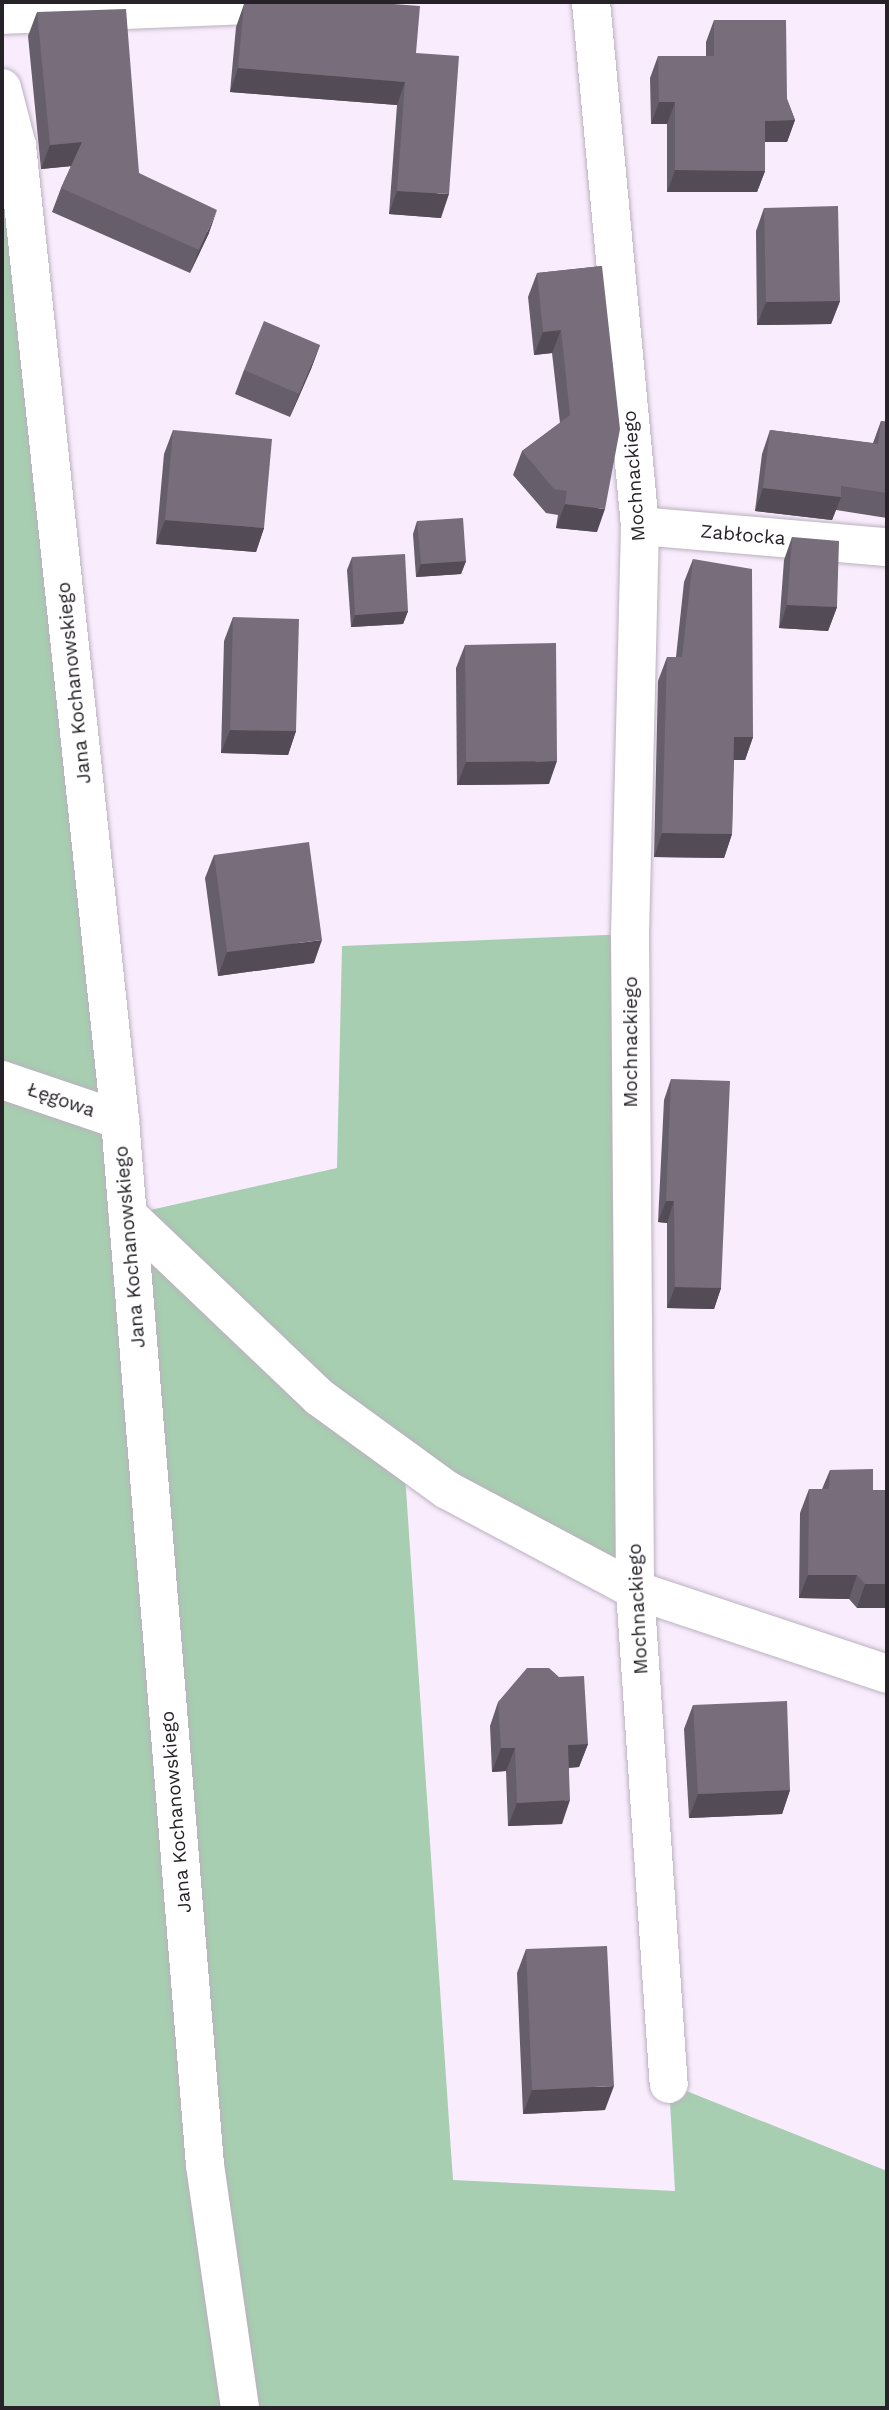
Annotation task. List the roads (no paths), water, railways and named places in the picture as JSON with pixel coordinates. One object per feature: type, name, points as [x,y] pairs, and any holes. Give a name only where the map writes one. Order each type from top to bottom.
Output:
[{"type":"street","points":[[2,15],[324,2]]},
{"type":"street","name":"Mochnackiego","points":[[591,2],[640,526],[630,934],[635,1590],[669,2084]]},
{"type":"street","name":"Jana Kochanowskiego","points":[[2,88],[17,146],[120,1120],[205,2165],[240,2408]]},
{"type":"street","name":"Zabłocka","points":[[640,526],[887,547]]},
{"type":"street","name":"Łęgowa","points":[[2,1080],[120,1120]]},
{"type":"street","points":[[128,1215],[318,1397],[447,1490],[635,1590],[887,1674]]}]
